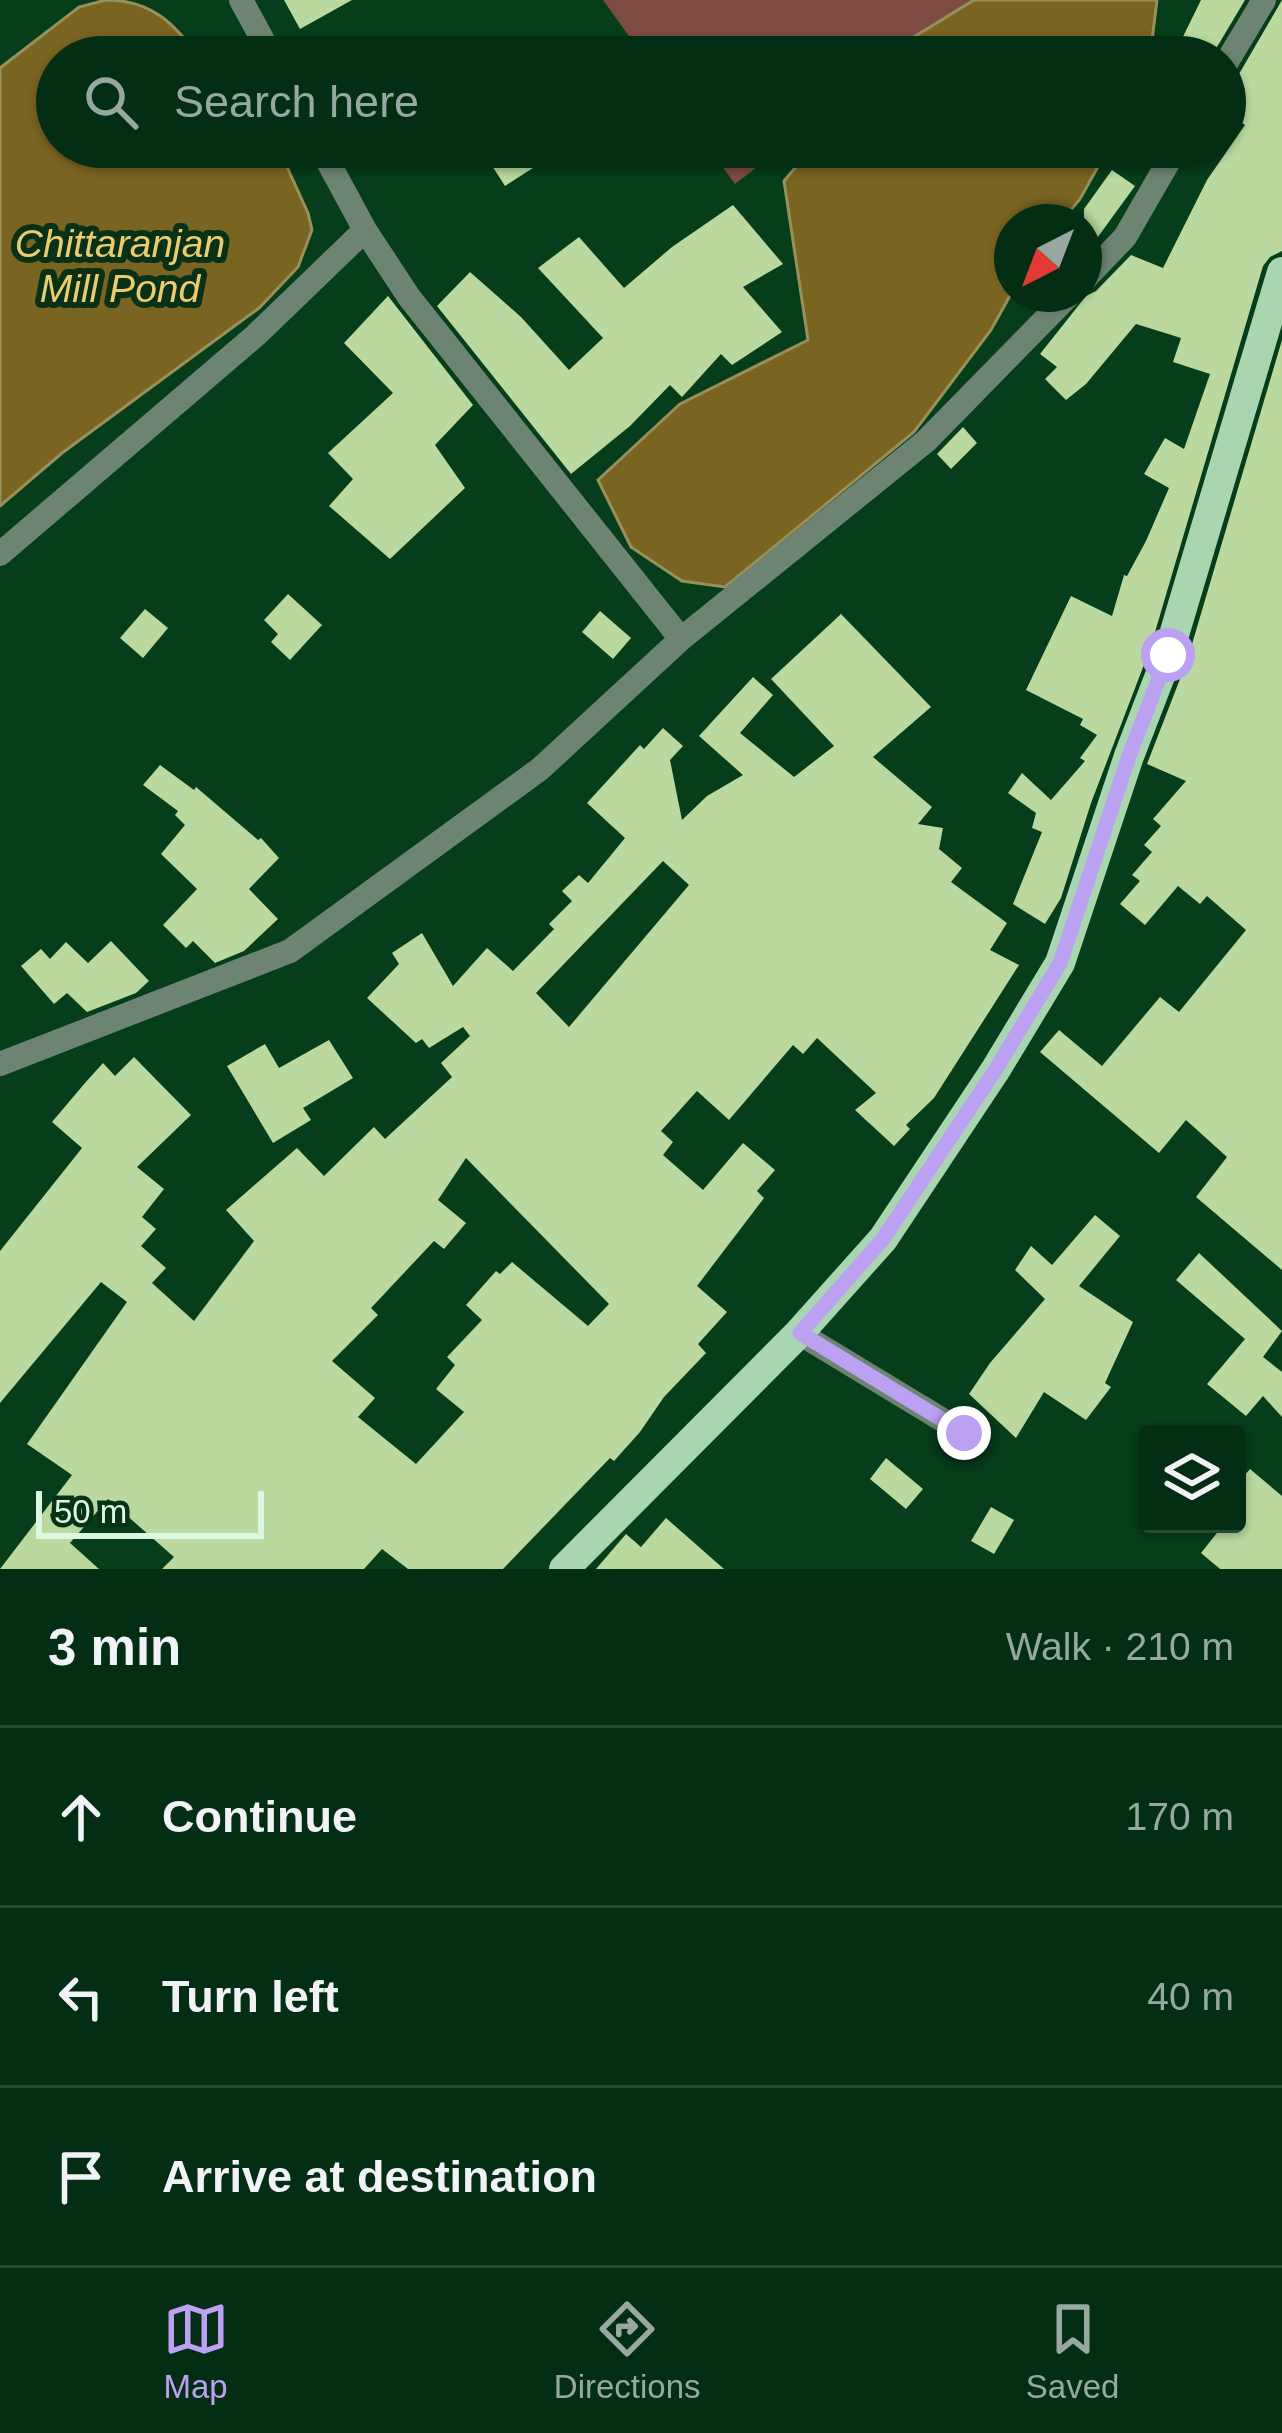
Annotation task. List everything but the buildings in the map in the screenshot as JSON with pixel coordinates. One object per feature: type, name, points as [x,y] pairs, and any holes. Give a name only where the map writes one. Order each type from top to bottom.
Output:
[{"type":"main road","points":[[564,1569],[800,1333],[883,1239],[1060,963],[1168,655],[1282,272]]},
{"type":"street","points":[[241,0],[261,36]]},
{"type":"street","points":[[1242,36],[1264,0]]},
{"type":"street","points":[[331,168],[409,297],[681,639]]},
{"type":"street","points":[[1102,261],[1125,236],[1165,168]]},
{"type":"street","points":[[0,554],[256,335],[365,230]]},
{"type":"street","points":[[0,1064],[290,951],[540,769],[681,639],[926,441],[1052,312]]},
{"type":"street","points":[[800,1333],[964,1433]]},
{"type":"shaded area","points":[[603,0],[974,0],[927,36],[629,36]]},
{"type":"shaded area","points":[[723,168],[756,168],[735,184]]},
{"type":"water","name":"Chittaranjan Mill Pond","points":[[106,0],[136,4],[160,16],[182,36],[41,36],[79,7]]},
{"type":"water","points":[[974,0],[1157,0],[1153,36],[916,36]]},
{"type":"water","name":"Chittaranjan Mill Pond","points":[[36,40],[36,168],[287,168],[312,230],[298,267],[259,308],[62,453],[0,506],[0,68]]},
{"type":"water","points":[[795,168],[1097,168],[1076,204],[994,204],[994,312],[1001,312],[991,330],[914,432],[725,587],[682,581],[631,547],[598,480],[680,404],[808,340],[784,181]]},
{"type":"route","points":[[964,1433],[800,1333],[883,1239],[1060,963],[1168,655]]}]
